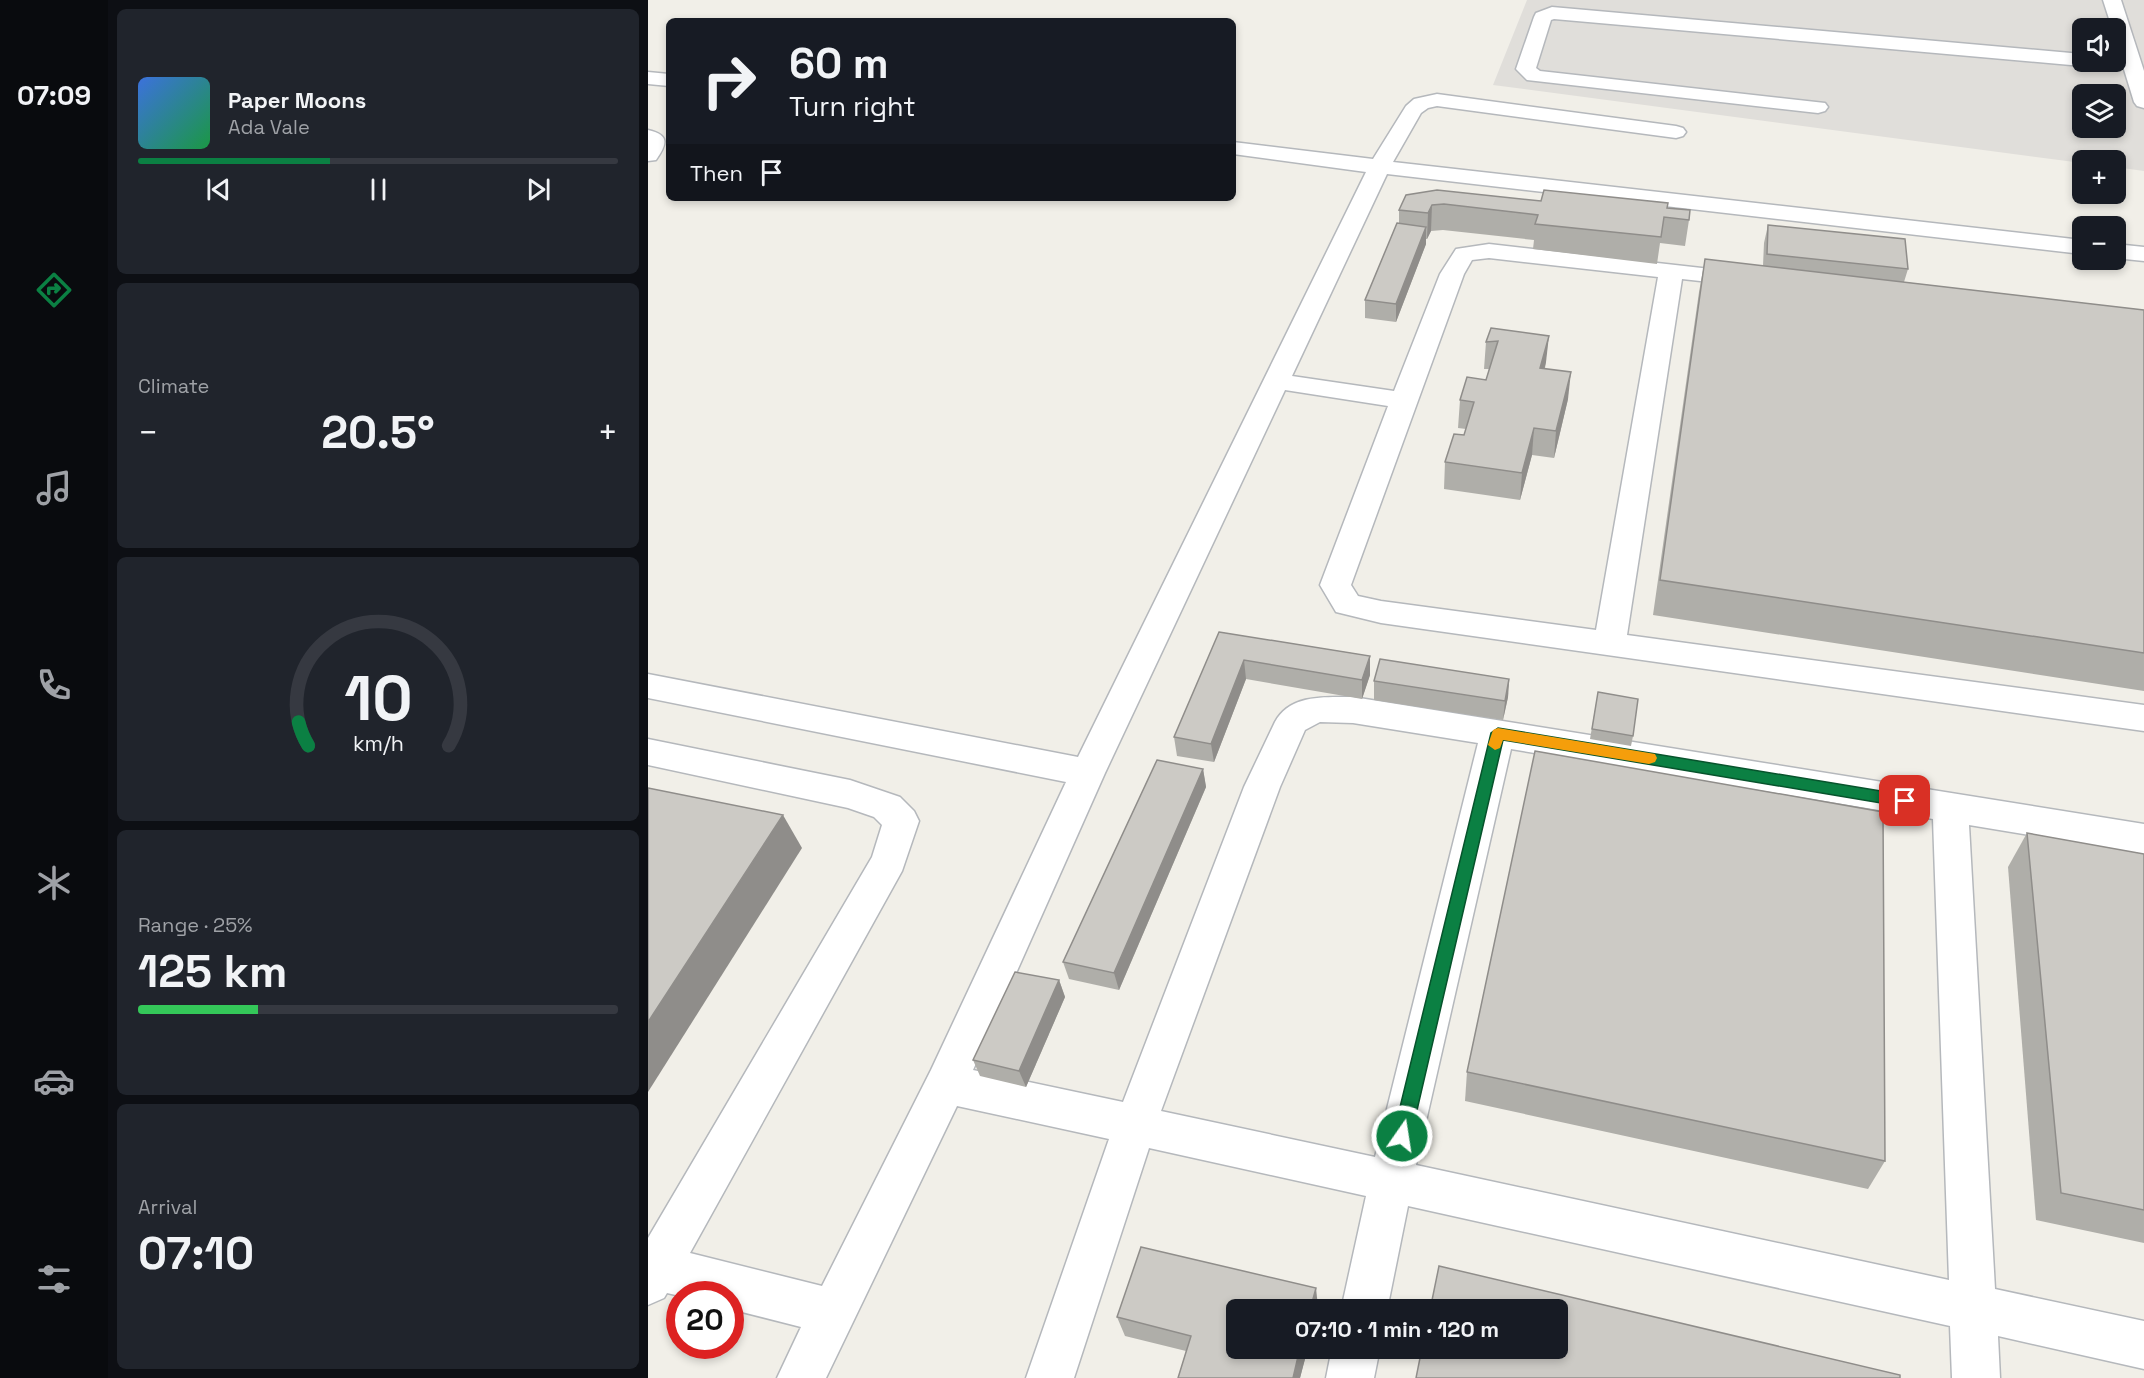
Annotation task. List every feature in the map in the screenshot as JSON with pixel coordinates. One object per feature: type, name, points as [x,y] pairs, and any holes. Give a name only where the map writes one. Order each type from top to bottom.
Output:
[{"type":"street","points":[[2112,0],[2144,102]]},
{"type":"street","points":[[1818,107],[1534,76],[1526,69],[1543,17],[1552,13],[2072,59]]},
{"type":"street","points":[[2126,64],[2133,65]]},
{"type":"street","points":[[648,78],[666,80]]},
{"type":"street","points":[[801,1378],[946,1084],[1088,773],[1275,381],[1380,166],[1413,110],[1421,103],[1457,100],[1676,132]]},
{"type":"street","points":[[648,136],[654,139],[654,147],[648,155]]},
{"type":"street","points":[[1236,148],[2072,246]]},
{"type":"street","points":[[1766,281],[1489,251],[1464,254],[1452,274],[1335,585],[1347,604],[1381,612],[2144,718]]},
{"type":"street","points":[[2126,252],[2144,254]]},
{"type":"street","points":[[1610,644],[1671,271]]},
{"type":"street","points":[[1275,381],[1404,400]]},
{"type":"street","points":[[648,686],[1088,773]]},
{"type":"street","points":[[1050,1378],[1135,1125],[1262,787],[1292,722],[1315,709],[1353,710],[2144,839]]},
{"type":"street","points":[[1366,1299],[1391,1181],[1498,733]]},
{"type":"street","points":[[648,752],[850,794],[887,807],[901,821],[889,860],[652,1274],[833,1312]]},
{"type":"street","points":[[1950,808],[1976,1378]]},
{"type":"street","points":[[946,1084],[2144,1345]]},
{"type":"street","points":[[1350,1378],[1354,1359]]},
{"type":"shaded area","points":[[1527,0],[2144,0],[2144,171],[2126,169],[2126,150],[2072,150],[2072,162],[1493,85]]},
{"type":"building","points":[[1437,190],[1541,201],[1544,190],[1668,203],[1667,208],[1690,210],[1689,220],[1664,217],[1661,237],[1535,224],[1538,215],[1444,204],[1432,205],[1428,213],[1399,210],[1406,195]]},
{"type":"building","points":[[1397,223],[1426,227],[1396,304],[1365,300]]},
{"type":"building","points":[[1768,225],[1905,239],[1908,269],[1767,254]]},
{"type":"building","points":[[1705,259],[2144,310],[2144,653],[1660,580]]},
{"type":"building","points":[[1491,328],[1549,336],[1540,368],[1571,372],[1556,431],[1534,428],[1522,473],[1445,462],[1454,434],[1464,435],[1474,402],[1460,400],[1467,377],[1486,380],[1498,341],[1486,342]]},
{"type":"building","points":[[1219,632],[1370,656],[1362,680],[1244,660],[1211,744],[1174,737]]},
{"type":"building","points":[[1380,659],[1509,679],[1505,701],[1374,681]]},
{"type":"building","points":[[1598,692],[1638,699],[1633,736],[1592,729]]},
{"type":"building","points":[[1535,751],[1883,812],[1885,1161],[1467,1072]]},
{"type":"building","points":[[1157,760],[1203,769],[1114,973],[1063,962]]},
{"type":"building","points":[[648,788],[783,815],[648,1022]]},
{"type":"building","points":[[2027,833],[2144,854],[2144,1210],[2061,1193]]},
{"type":"building","points":[[1015,972],[1059,980],[1019,1071],[973,1060]]},
{"type":"building","points":[[1141,1247],[1316,1288],[1313,1299],[1226,1299],[1226,1359],[1297,1359],[1293,1378],[1178,1378],[1191,1336],[1117,1317]]},
{"type":"building","points":[[1439,1266],[1900,1375],[1900,1378],[1416,1378],[1420,1359],[1568,1359],[1568,1299],[1432,1299]]},
{"type":"slow traffic","points":[[1495,745],[1498,733],[1649,758]]},
{"type":"route","points":[[1402,1136],[1498,733],[1905,801]]}]
